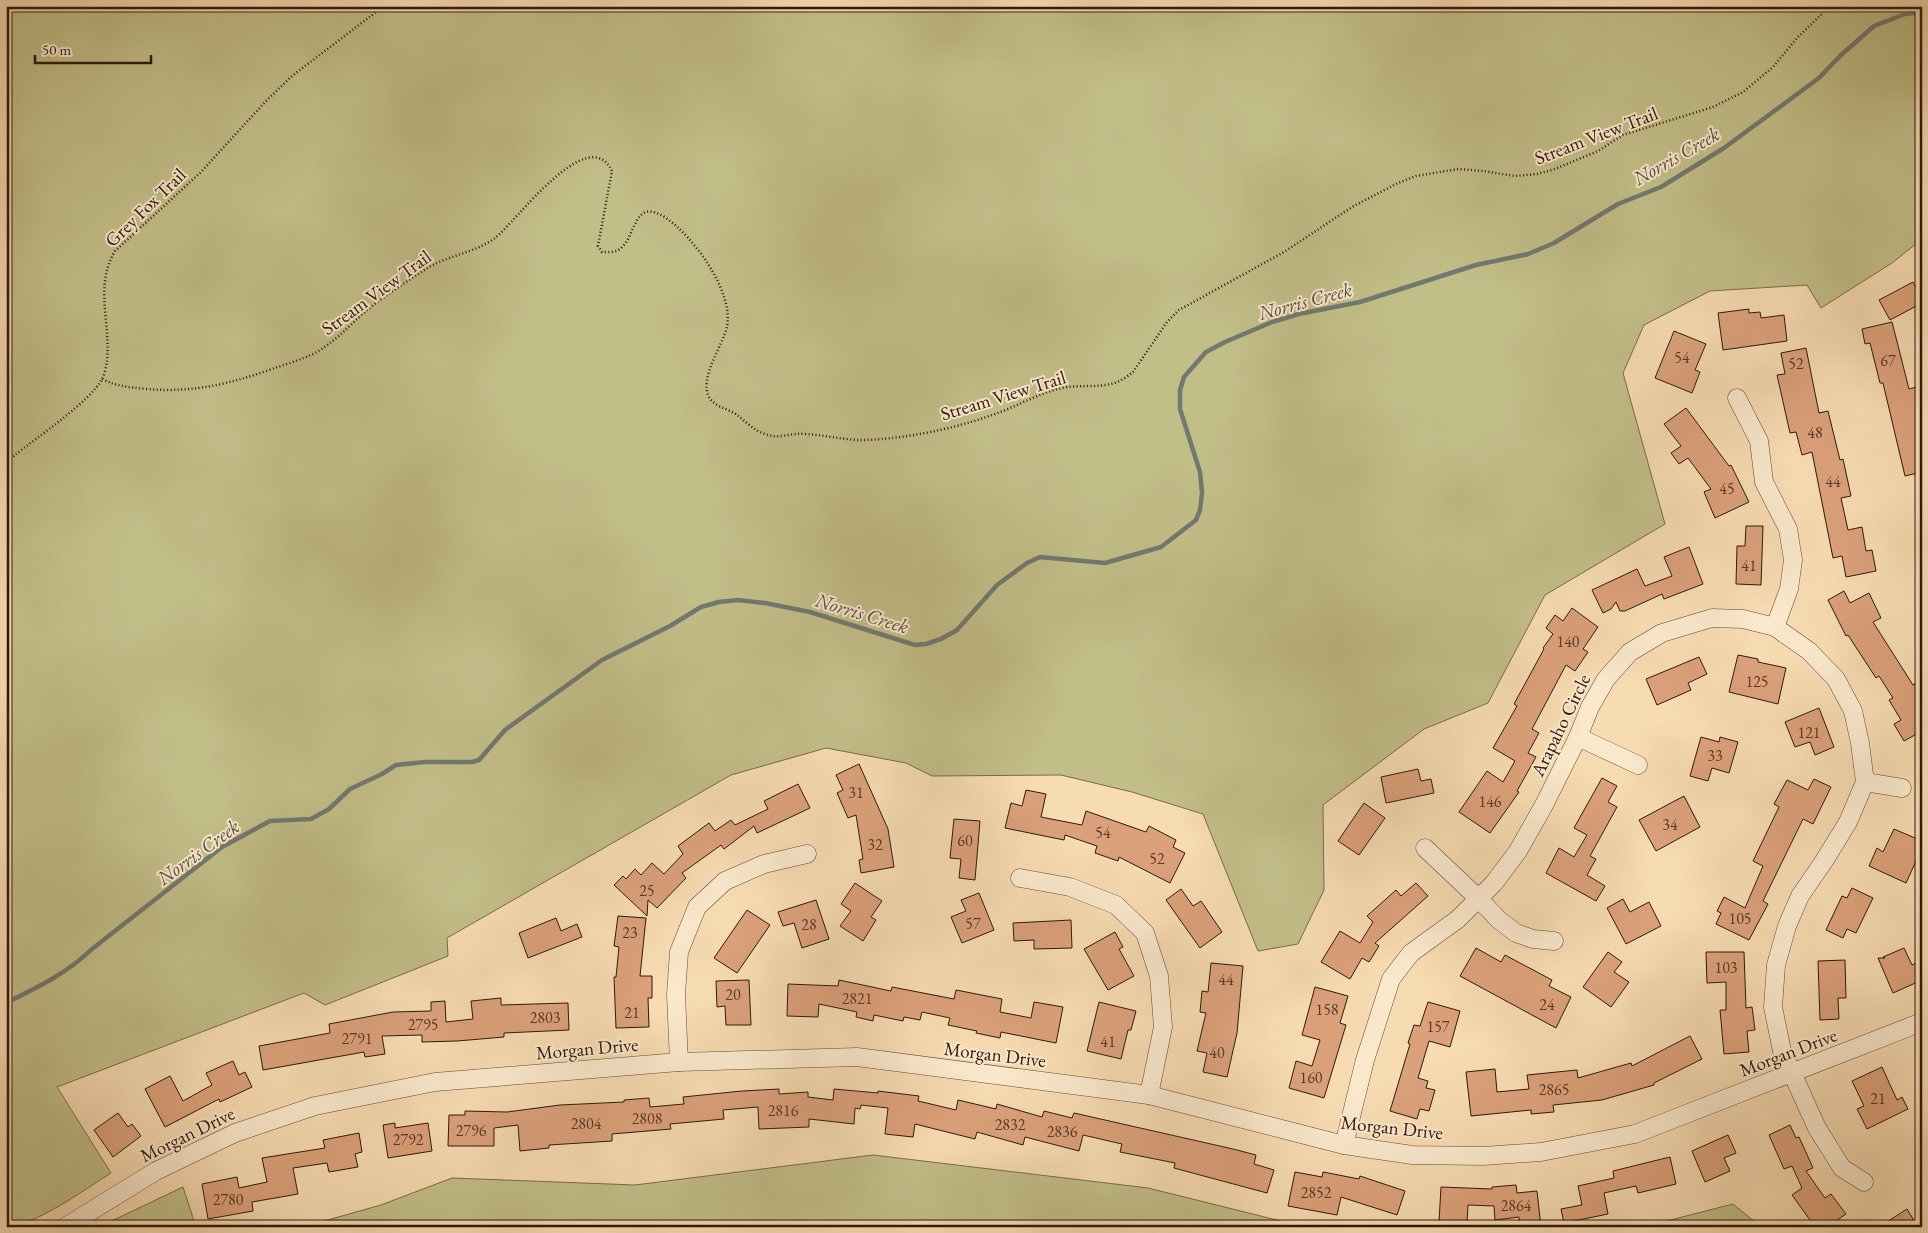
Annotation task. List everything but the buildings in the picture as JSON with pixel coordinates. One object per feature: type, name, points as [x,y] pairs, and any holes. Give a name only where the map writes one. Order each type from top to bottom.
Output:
[{"type":"street","points":[[1736,398],[1759,441],[1764,482],[1788,529],[1793,560],[1789,589],[1774,628]]},
{"type":"street","name":"Arapaho Circle","points":[[1344,1145],[1365,1060],[1391,980],[1411,954],[1458,919],[1494,882],[1518,851],[1544,805],[1578,737],[1590,707],[1606,678],[1630,652],[1662,633],[1712,618],[1743,619],[1774,628],[1809,651],[1836,679],[1853,711],[1860,743],[1864,782],[1848,822],[1800,896],[1787,926],[1776,965],[1774,1006],[1782,1050],[1817,1128],[1842,1168],[1864,1182]]},
{"type":"street","points":[[1578,737],[1638,765]]},
{"type":"street","points":[[1864,782],[1902,788]]},
{"type":"street","points":[[1425,848],[1478,898],[1498,920],[1516,933],[1533,939],[1554,941]]},
{"type":"street","points":[[679,1062],[676,994],[679,952],[697,907],[725,881],[764,864],[807,854]]},
{"type":"street","points":[[1020,878],[1070,887],[1116,905],[1145,933],[1159,976],[1163,1027],[1149,1095]]},
{"type":"street","name":"Morgan Drive","points":[[65,1227],[156,1171],[235,1133],[315,1106],[435,1082],[679,1062],[857,1057],[1149,1095],[1344,1145],[1412,1154],[1483,1156],[1541,1152],[1635,1134],[1922,1022]]},
{"type":"path","name":"Grey Fox Trail","points":[[6,464],[80,404],[102,379],[108,352],[104,280],[108,264],[115,251],[200,174],[266,101],[292,76],[384,6]]},
{"type":"path","name":"Stream View Trail","points":[[102,379],[118,387],[193,390],[235,382],[314,354],[374,305],[431,265],[446,257],[480,246],[494,239],[559,174],[571,165],[591,157],[601,158],[608,163],[612,171],[599,237],[598,246],[602,252],[610,253],[619,250],[626,242],[638,217],[642,213],[655,212],[666,218],[681,232],[703,258],[721,286],[725,300],[727,324],[711,365],[706,389],[710,399],[717,405],[734,414],[754,430],[772,437],[804,433],[857,440],[922,434],[994,414],[1066,386],[1114,383],[1126,378],[1133,372],[1167,322],[1179,310],[1284,252],[1352,207],[1398,183],[1416,176],[1458,169],[1515,176],[1537,174],[1598,151],[1623,135],[1713,107],[1742,92],[1773,67],[1797,38],[1830,6]]},
{"type":"shaded area","points":[[6,6],[1922,6],[1922,239],[1892,263],[1821,308],[1807,285],[1710,291],[1644,325],[1623,373],[1665,524],[1545,595],[1488,703],[1424,729],[1323,805],[1324,890],[1298,944],[1258,951],[1203,814],[1132,792],[1061,775],[932,776],[906,763],[826,748],[731,775],[447,938],[448,956],[325,1005],[304,993],[57,1087],[111,1173],[45,1214],[30,1221],[6,1227]]},
{"type":"shaded area","points":[[873,1155],[1148,1188],[1305,1227],[303,1227],[381,1205],[452,1178],[635,1185]]},
{"type":"shaded area","points":[[183,1187],[196,1227],[99,1227]]},
{"type":"shaded area","points":[[1733,1204],[1761,1227],[1643,1227]]},
{"type":"waterway","name":"Norris Creek","points":[[6,1003],[72,966],[222,847],[270,821],[311,819],[329,809],[350,789],[382,774],[396,765],[425,762],[472,762],[479,760],[505,730],[602,660],[670,626],[701,607],[719,602],[738,600],[765,603],[810,612],[915,645],[926,644],[941,639],[957,630],[997,585],[1027,563],[1040,557],[1105,563],[1161,547],[1196,520],[1200,510],[1202,493],[1200,472],[1180,409],[1180,390],[1184,377],[1206,352],[1272,322],[1299,314],[1360,302],[1476,265],[1528,254],[1554,243],[1618,204],[1661,187],[1724,148],[1819,78],[1840,56],[1874,26],[1905,14],[1922,12]]}]
